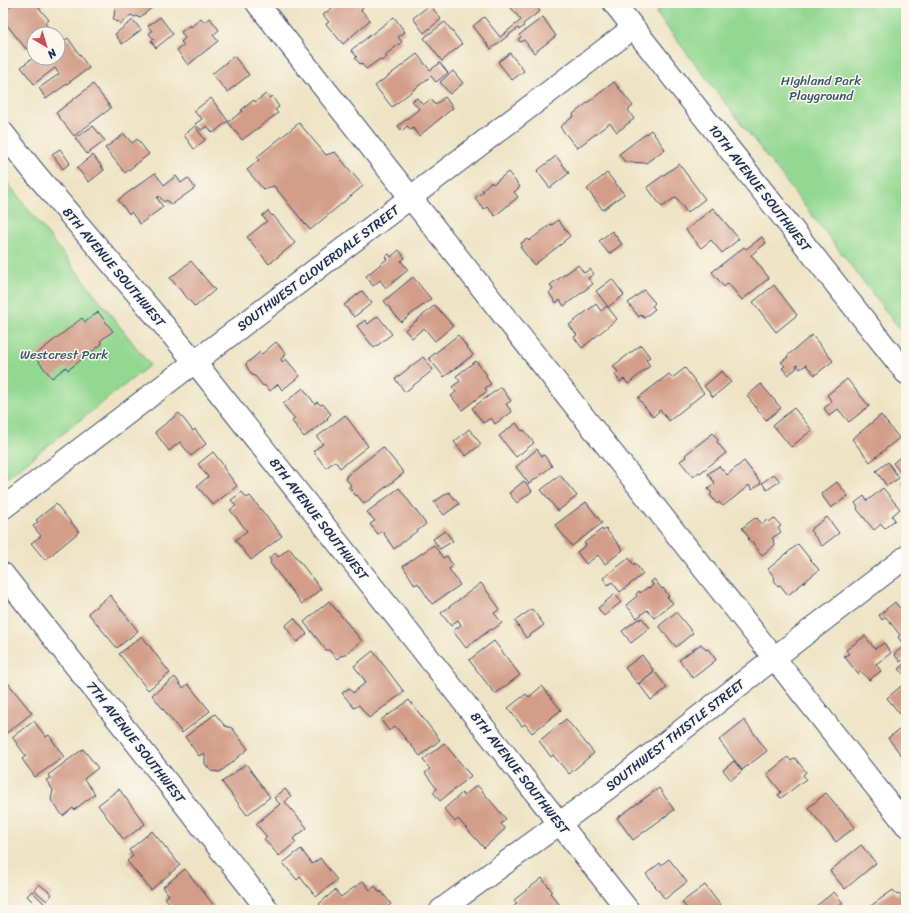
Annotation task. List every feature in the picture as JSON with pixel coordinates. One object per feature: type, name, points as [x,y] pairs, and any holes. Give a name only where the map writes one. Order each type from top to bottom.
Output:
[{"type":"street","points":[[257,3],[906,825]]},
{"type":"street","name":"10TH AVENUE SOUTHWEST","points":[[614,3],[906,373]]},
{"type":"street","name":"SOUTHWEST CLOVERDALE STREET","points":[[3,508],[633,28]]},
{"type":"street","name":"8TH AVENUE SOUTHWEST","points":[[3,133],[34,172],[195,362],[628,910]]},
{"type":"street","name":"SOUTHWEST THISTLE STREET","points":[[441,910],[608,788],[906,557]]},
{"type":"street","name":"7TH AVENUE SOUTHWEST","points":[[3,574],[268,910]]},
{"type":"shaded area","points":[[648,3],[669,3],[656,13]]},
{"type":"green space","name":"Highland Park Playground","points":[[669,3],[906,3],[906,337],[656,13]]},
{"type":"green space","name":"Westcrest Park","points":[[3,177],[150,365],[3,481]]},
{"type":"building","points":[[15,3],[45,3],[39,8],[49,20],[45,23],[47,26],[26,26],[26,49],[3,20],[3,12]]},
{"type":"building","points":[[120,3],[123,3],[126,6],[131,6],[135,3],[158,3],[139,18],[131,15],[120,24],[113,18],[115,8]]},
{"type":"building","points":[[338,3],[363,3],[361,5],[363,8],[361,10],[370,20],[343,44],[326,24],[329,22],[323,15]]},
{"type":"building","points":[[507,3],[533,3],[540,11],[523,24],[524,26],[519,30],[518,28],[491,49],[473,26],[484,17],[500,37],[521,20]]},
{"type":"building","points":[[430,5],[441,19],[424,33],[413,18]]},
{"type":"building","points":[[160,17],[173,34],[156,48],[151,41],[154,39],[149,34],[152,31],[148,26]]},
{"type":"building","points":[[394,17],[405,32],[398,37],[402,42],[385,55],[387,57],[381,61],[380,59],[366,69],[355,58],[357,57],[351,50]]},
{"type":"building","points":[[543,17],[556,36],[534,53],[524,40],[520,42],[518,39],[521,37],[519,35]]},
{"type":"building","points":[[201,18],[204,22],[210,18],[219,30],[213,35],[218,41],[188,65],[177,50],[184,45],[181,42],[185,38],[181,32],[190,25],[191,27]]},
{"type":"building","points":[[133,20],[141,30],[122,44],[115,34]]},
{"type":"building","points":[[445,22],[462,44],[442,61],[424,38]]},
{"type":"building","points":[[68,38],[89,68],[46,99],[39,88],[59,74],[55,68],[34,84],[21,67],[26,63],[26,66],[66,66],[66,39]]},
{"type":"building","points":[[510,53],[524,71],[512,80],[498,62]]},
{"type":"building","points":[[417,54],[430,70],[440,63],[448,73],[436,82],[431,76],[392,107],[375,86]]},
{"type":"building","points":[[234,56],[249,75],[227,92],[212,74]]},
{"type":"building","points":[[453,71],[463,83],[450,94],[440,82]]},
{"type":"building","points":[[614,82],[633,106],[628,110],[634,119],[617,132],[610,123],[577,148],[560,127],[574,116],[573,114]]},
{"type":"building","points":[[93,84],[111,108],[74,136],[56,113]]},
{"type":"building","points":[[266,94],[269,98],[272,96],[279,107],[275,110],[278,113],[242,140],[228,122],[243,111],[241,110],[254,100],[255,102]]},
{"type":"building","points":[[445,97],[453,108],[419,136],[413,128],[411,130],[407,126],[402,131],[398,126],[419,109],[412,101],[417,98],[423,105],[431,99],[435,105]]},
{"type":"building","points":[[211,98],[228,121],[213,133],[207,126],[201,130],[195,124],[202,119],[194,111]]},
{"type":"building","points":[[299,123],[326,155],[335,152],[363,186],[310,230],[274,186],[263,189],[247,170],[259,160],[257,157]]},
{"type":"building","points":[[93,126],[105,141],[87,154],[75,138]]},
{"type":"building","points":[[195,126],[205,140],[194,149],[184,135]]},
{"type":"building","points":[[651,130],[665,149],[646,163],[625,162],[619,154]]},
{"type":"building","points":[[124,134],[132,143],[137,139],[149,154],[125,173],[105,148]]},
{"type":"building","points":[[60,149],[70,163],[63,169],[52,154]]},
{"type":"building","points":[[93,155],[104,170],[89,182],[77,168]]},
{"type":"building","points":[[556,156],[569,173],[550,188],[537,171]]},
{"type":"building","points":[[679,164],[705,199],[687,213],[676,197],[662,207],[647,187]]},
{"type":"building","points":[[508,172],[520,187],[514,192],[518,197],[495,216],[487,207],[484,209],[475,198],[484,191],[482,190],[491,182],[493,184]]},
{"type":"building","points":[[155,173],[164,185],[176,176],[181,183],[188,178],[195,188],[171,205],[167,200],[164,202],[159,196],[157,198],[163,207],[140,224],[131,212],[129,214],[118,200]]},
{"type":"building","points":[[607,173],[624,194],[603,210],[587,189]]},
{"type":"building","points":[[713,208],[739,239],[722,253],[711,240],[701,248],[686,230]]},
{"type":"building","points":[[268,211],[272,216],[273,215],[295,243],[269,264],[247,237],[267,221],[262,216]]},
{"type":"building","points":[[558,220],[570,236],[534,265],[520,247],[522,246],[521,243],[527,239],[529,241]]},
{"type":"building","points":[[612,231],[622,244],[609,254],[599,241]]},
{"type":"building","points":[[762,237],[766,243],[751,255],[769,278],[742,300],[728,283],[724,287],[712,272],[744,247],[746,249]]},
{"type":"building","points":[[399,250],[405,258],[401,261],[408,270],[386,288],[380,280],[373,286],[366,276],[387,259],[385,257],[389,254],[391,257]]},
{"type":"building","points":[[191,261],[215,290],[195,307],[170,278]]},
{"type":"building","points":[[578,265],[584,273],[590,269],[594,274],[588,278],[593,284],[564,306],[560,300],[556,303],[549,293],[553,290],[550,285]]},
{"type":"building","points":[[413,277],[431,299],[401,322],[384,301]]},
{"type":"building","points":[[612,279],[624,295],[608,307],[596,291]]},
{"type":"building","points":[[774,285],[797,315],[776,332],[753,302]]},
{"type":"building","points":[[644,290],[655,303],[652,306],[655,309],[644,318],[641,315],[639,317],[628,303]]},
{"type":"building","points":[[362,291],[372,303],[354,317],[344,305]]},
{"type":"building","points":[[596,304],[601,311],[607,306],[617,319],[582,348],[574,337],[577,335],[569,325]]},
{"type":"building","points":[[435,305],[453,326],[435,341],[424,328],[412,338],[405,330]]},
{"type":"building","points":[[98,312],[113,331],[100,341],[102,344],[68,370],[66,367],[52,378],[34,356],[82,318],[85,322]]},
{"type":"building","points":[[378,316],[392,334],[374,348],[357,326],[365,320],[368,324]]},
{"type":"building","points":[[458,335],[473,355],[444,377],[429,358]]},
{"type":"building","points":[[812,335],[833,361],[815,375],[806,365],[800,369],[797,365],[797,368],[788,375],[782,368],[785,366],[781,362]]},
{"type":"building","points":[[276,342],[286,354],[281,359],[282,362],[286,359],[300,376],[282,390],[278,384],[270,391],[264,385],[263,386],[255,376],[253,376],[246,364],[260,352],[262,354]]},
{"type":"building","points":[[641,345],[650,357],[646,360],[650,366],[628,384],[624,379],[620,382],[615,375],[618,372],[613,366]]},
{"type":"building","points":[[423,357],[433,370],[405,392],[395,379]]},
{"type":"building","points":[[476,361],[487,375],[486,377],[491,384],[485,388],[487,391],[462,410],[451,396],[456,392],[452,387],[460,381],[456,376]]},
{"type":"building","points":[[685,368],[704,393],[669,421],[660,410],[653,417],[638,398],[669,374],[672,378]]},
{"type":"building","points":[[722,371],[731,382],[713,397],[704,386]]},
{"type":"building","points":[[847,379],[869,406],[849,422],[838,409],[829,416],[824,408],[832,402],[827,395]]},
{"type":"building","points":[[761,384],[781,408],[766,420],[747,396]]},
{"type":"building","points":[[501,387],[511,401],[506,404],[512,412],[495,424],[491,418],[483,423],[472,408]]},
{"type":"building","points":[[303,388],[315,404],[317,402],[321,405],[323,404],[331,414],[327,418],[328,419],[304,437],[292,421],[295,419],[283,404]]},
{"type":"building","points":[[794,408],[812,430],[791,447],[773,425]]},
{"type":"building","points":[[179,413],[193,431],[195,429],[206,444],[191,456],[180,442],[169,451],[155,432]]},
{"type":"building","points":[[345,415],[368,446],[340,468],[335,461],[326,468],[313,451],[323,444],[317,437]]},
{"type":"building","points":[[881,415],[899,438],[870,462],[852,439]]},
{"type":"building","points":[[516,423],[522,431],[524,430],[534,443],[516,457],[499,436]]},
{"type":"building","points":[[469,429],[481,444],[466,456],[454,442]]},
{"type":"building","points":[[713,433],[718,440],[717,442],[726,453],[693,477],[680,461],[686,457],[685,455]]},
{"type":"building","points":[[383,447],[404,473],[364,504],[349,487],[351,485],[345,478]]},
{"type":"building","points":[[537,449],[542,456],[544,455],[552,466],[529,484],[516,467]]},
{"type":"building","points":[[213,452],[237,486],[213,505],[197,486],[208,477],[198,464]]},
{"type":"building","points":[[906,452],[906,489],[901,482],[905,479],[893,463]]},
{"type":"building","points":[[744,461],[761,483],[752,490],[749,485],[723,506],[719,502],[717,504],[710,495],[712,493],[708,489],[715,483],[708,474],[719,466],[727,475]]},
{"type":"building","points":[[888,462],[899,478],[887,486],[876,471]]},
{"type":"building","points":[[774,474],[780,481],[767,490],[762,483]]},
{"type":"building","points":[[560,475],[577,496],[558,511],[541,490]]},
{"type":"building","points":[[524,481],[532,491],[517,503],[509,493]]},
{"type":"building","points":[[837,482],[848,496],[831,508],[821,494]]},
{"type":"building","points":[[399,488],[426,524],[394,549],[382,531],[378,534],[370,524],[375,521],[367,512]]},
{"type":"building","points":[[883,488],[900,509],[892,516],[895,520],[885,528],[881,524],[874,530],[857,509],[858,507],[855,503],[864,496],[867,501]]},
{"type":"building","points":[[242,492],[247,498],[250,496],[282,536],[251,560],[235,540],[247,531],[230,510],[236,506],[231,500]]},
{"type":"building","points":[[449,492],[459,504],[444,515],[434,502]]},
{"type":"building","points":[[586,502],[602,523],[572,546],[555,525]]},
{"type":"building","points":[[56,504],[79,532],[45,560],[31,543],[41,536],[33,526],[38,522],[36,520]]},
{"type":"building","points":[[827,517],[839,533],[822,546],[810,530]]},
{"type":"building","points":[[757,518],[762,524],[767,520],[769,522],[774,518],[781,526],[778,528],[781,532],[772,538],[775,545],[762,555],[748,539],[749,538],[742,528]]},
{"type":"building","points":[[602,529],[603,531],[606,529],[623,550],[605,564],[598,555],[586,564],[577,552],[586,545],[584,543]]},
{"type":"building","points":[[445,531],[453,541],[440,549],[433,539]]},
{"type":"building","points":[[798,544],[819,570],[788,595],[780,585],[778,586],[774,580],[775,578],[768,569]]},
{"type":"building","points":[[434,545],[443,558],[447,556],[453,566],[449,569],[460,585],[432,604],[418,583],[415,585],[403,566]]},
{"type":"building","points":[[289,548],[321,589],[302,604],[270,563],[271,561],[269,558],[276,553],[278,557]]},
{"type":"building","points":[[629,558],[634,565],[635,563],[643,574],[620,592],[612,582],[608,585],[603,578]]},
{"type":"building","points":[[654,579],[662,589],[663,588],[669,596],[667,597],[673,603],[654,618],[647,610],[637,618],[626,605],[637,596],[636,594],[639,591],[640,593],[653,585],[651,582]]},
{"type":"building","points":[[481,583],[500,609],[494,613],[502,623],[492,630],[491,629],[466,648],[453,631],[461,625],[458,620],[451,626],[441,613]]},
{"type":"building","points":[[615,594],[621,602],[604,616],[598,608]]},
{"type":"building","points":[[110,595],[138,631],[117,648],[88,613]]},
{"type":"building","points":[[329,601],[362,641],[337,659],[329,650],[326,650],[304,622]]},
{"type":"building","points":[[895,602],[906,616],[906,657],[900,662],[894,654],[904,646],[898,637],[900,635],[886,617],[882,620],[879,615]]},
{"type":"building","points":[[532,609],[544,625],[526,638],[515,621]]},
{"type":"building","points":[[676,612],[693,633],[676,647],[659,626]]},
{"type":"building","points":[[294,618],[307,634],[297,642],[285,626]]},
{"type":"building","points":[[642,618],[650,628],[631,643],[622,631],[638,619],[639,620]]},
{"type":"building","points":[[142,636],[170,673],[148,690],[119,654]]},
{"type":"building","points":[[865,636],[875,649],[884,643],[891,653],[876,664],[881,671],[869,680],[861,671],[858,674],[844,656],[849,654],[846,650]]},
{"type":"building","points":[[494,641],[520,675],[495,694],[469,660]]},
{"type":"building","points":[[701,644],[706,650],[708,649],[716,660],[693,678],[679,660]]},
{"type":"building","points":[[373,651],[404,692],[369,718],[359,705],[354,708],[342,693],[349,688],[353,693],[366,682],[354,666]]},
{"type":"building","points":[[642,655],[654,671],[638,684],[625,668]]},
{"type":"building","points":[[906,663],[906,677],[899,669]]},
{"type":"building","points":[[655,672],[667,688],[651,700],[639,684]]},
{"type":"building","points":[[3,677],[32,713],[4,735],[3,733]]},
{"type":"building","points":[[175,677],[183,688],[188,684],[210,711],[182,733],[152,695]]},
{"type":"building","points":[[906,682],[906,711],[904,710],[900,714],[887,698]]},
{"type":"building","points":[[542,686],[561,710],[532,733],[525,724],[522,726],[508,708],[526,694],[529,697]]},
{"type":"building","points":[[409,700],[440,740],[420,756],[395,726],[389,731],[381,720]]},
{"type":"building","points":[[215,714],[225,726],[232,728],[248,749],[220,772],[211,771],[205,764],[204,753],[199,756],[185,737]]},
{"type":"building","points":[[566,719],[594,753],[569,774],[553,755],[551,757],[539,741]]},
{"type":"building","points":[[744,720],[767,751],[742,770],[719,740]]},
{"type":"building","points":[[34,721],[46,737],[49,735],[64,757],[35,777],[22,759],[26,756],[12,737]]},
{"type":"building","points":[[906,725],[906,753],[902,756],[888,738]]},
{"type":"building","points":[[444,743],[471,776],[440,801],[433,792],[437,789],[425,773],[430,769],[423,760]]},
{"type":"building","points":[[83,749],[98,768],[84,779],[95,794],[74,810],[73,808],[63,816],[51,800],[53,790],[46,780],[50,778],[48,775]]},
{"type":"building","points":[[788,757],[791,761],[795,758],[806,772],[803,775],[806,779],[781,798],[778,795],[781,792],[767,774]]},
{"type":"building","points":[[734,761],[742,771],[731,780],[723,770]]},
{"type":"building","points":[[246,764],[270,797],[247,815],[222,782]]},
{"type":"building","points":[[477,785],[506,819],[501,824],[505,829],[484,848],[458,819],[455,822],[444,809],[462,793],[464,796]]},
{"type":"building","points":[[659,788],[674,810],[633,840],[617,818]]},
{"type":"building","points":[[119,789],[145,824],[124,840],[98,805]]},
{"type":"building","points":[[285,789],[291,796],[285,802],[307,828],[293,839],[296,842],[279,856],[264,839],[267,837],[256,824],[280,804],[274,798]]},
{"type":"building","points":[[826,793],[855,827],[836,842],[808,808]]},
{"type":"building","points":[[152,831],[180,865],[151,890],[127,861],[133,856],[129,850]]},
{"type":"building","points":[[861,845],[876,863],[845,889],[830,871]]},
{"type":"building","points":[[301,849],[312,864],[320,858],[337,880],[316,897],[300,877],[297,880],[283,863]]},
{"type":"building","points":[[669,859],[687,882],[665,899],[646,874],[660,863],[661,865]]},
{"type":"building","points":[[185,869],[216,908],[213,910],[175,910],[165,898],[169,895],[163,887]]},
{"type":"building","points":[[542,878],[552,891],[550,893],[564,910],[509,910],[517,904],[514,900]]},
{"type":"building","points":[[363,881],[370,890],[375,886],[380,893],[381,891],[391,904],[385,909],[386,910],[323,910],[319,904],[335,890],[341,897]]},
{"type":"building","points":[[39,884],[52,894],[47,901],[34,890]]},
{"type":"building","points":[[705,885],[724,910],[688,910],[682,902]]},
{"type":"building","points":[[893,890],[897,895],[899,893],[905,901],[902,903],[906,910],[865,910]]},
{"type":"building","points":[[32,891],[44,903],[39,908],[27,896]]},
{"type":"building","points":[[834,892],[843,903],[834,910],[811,910]]}]
